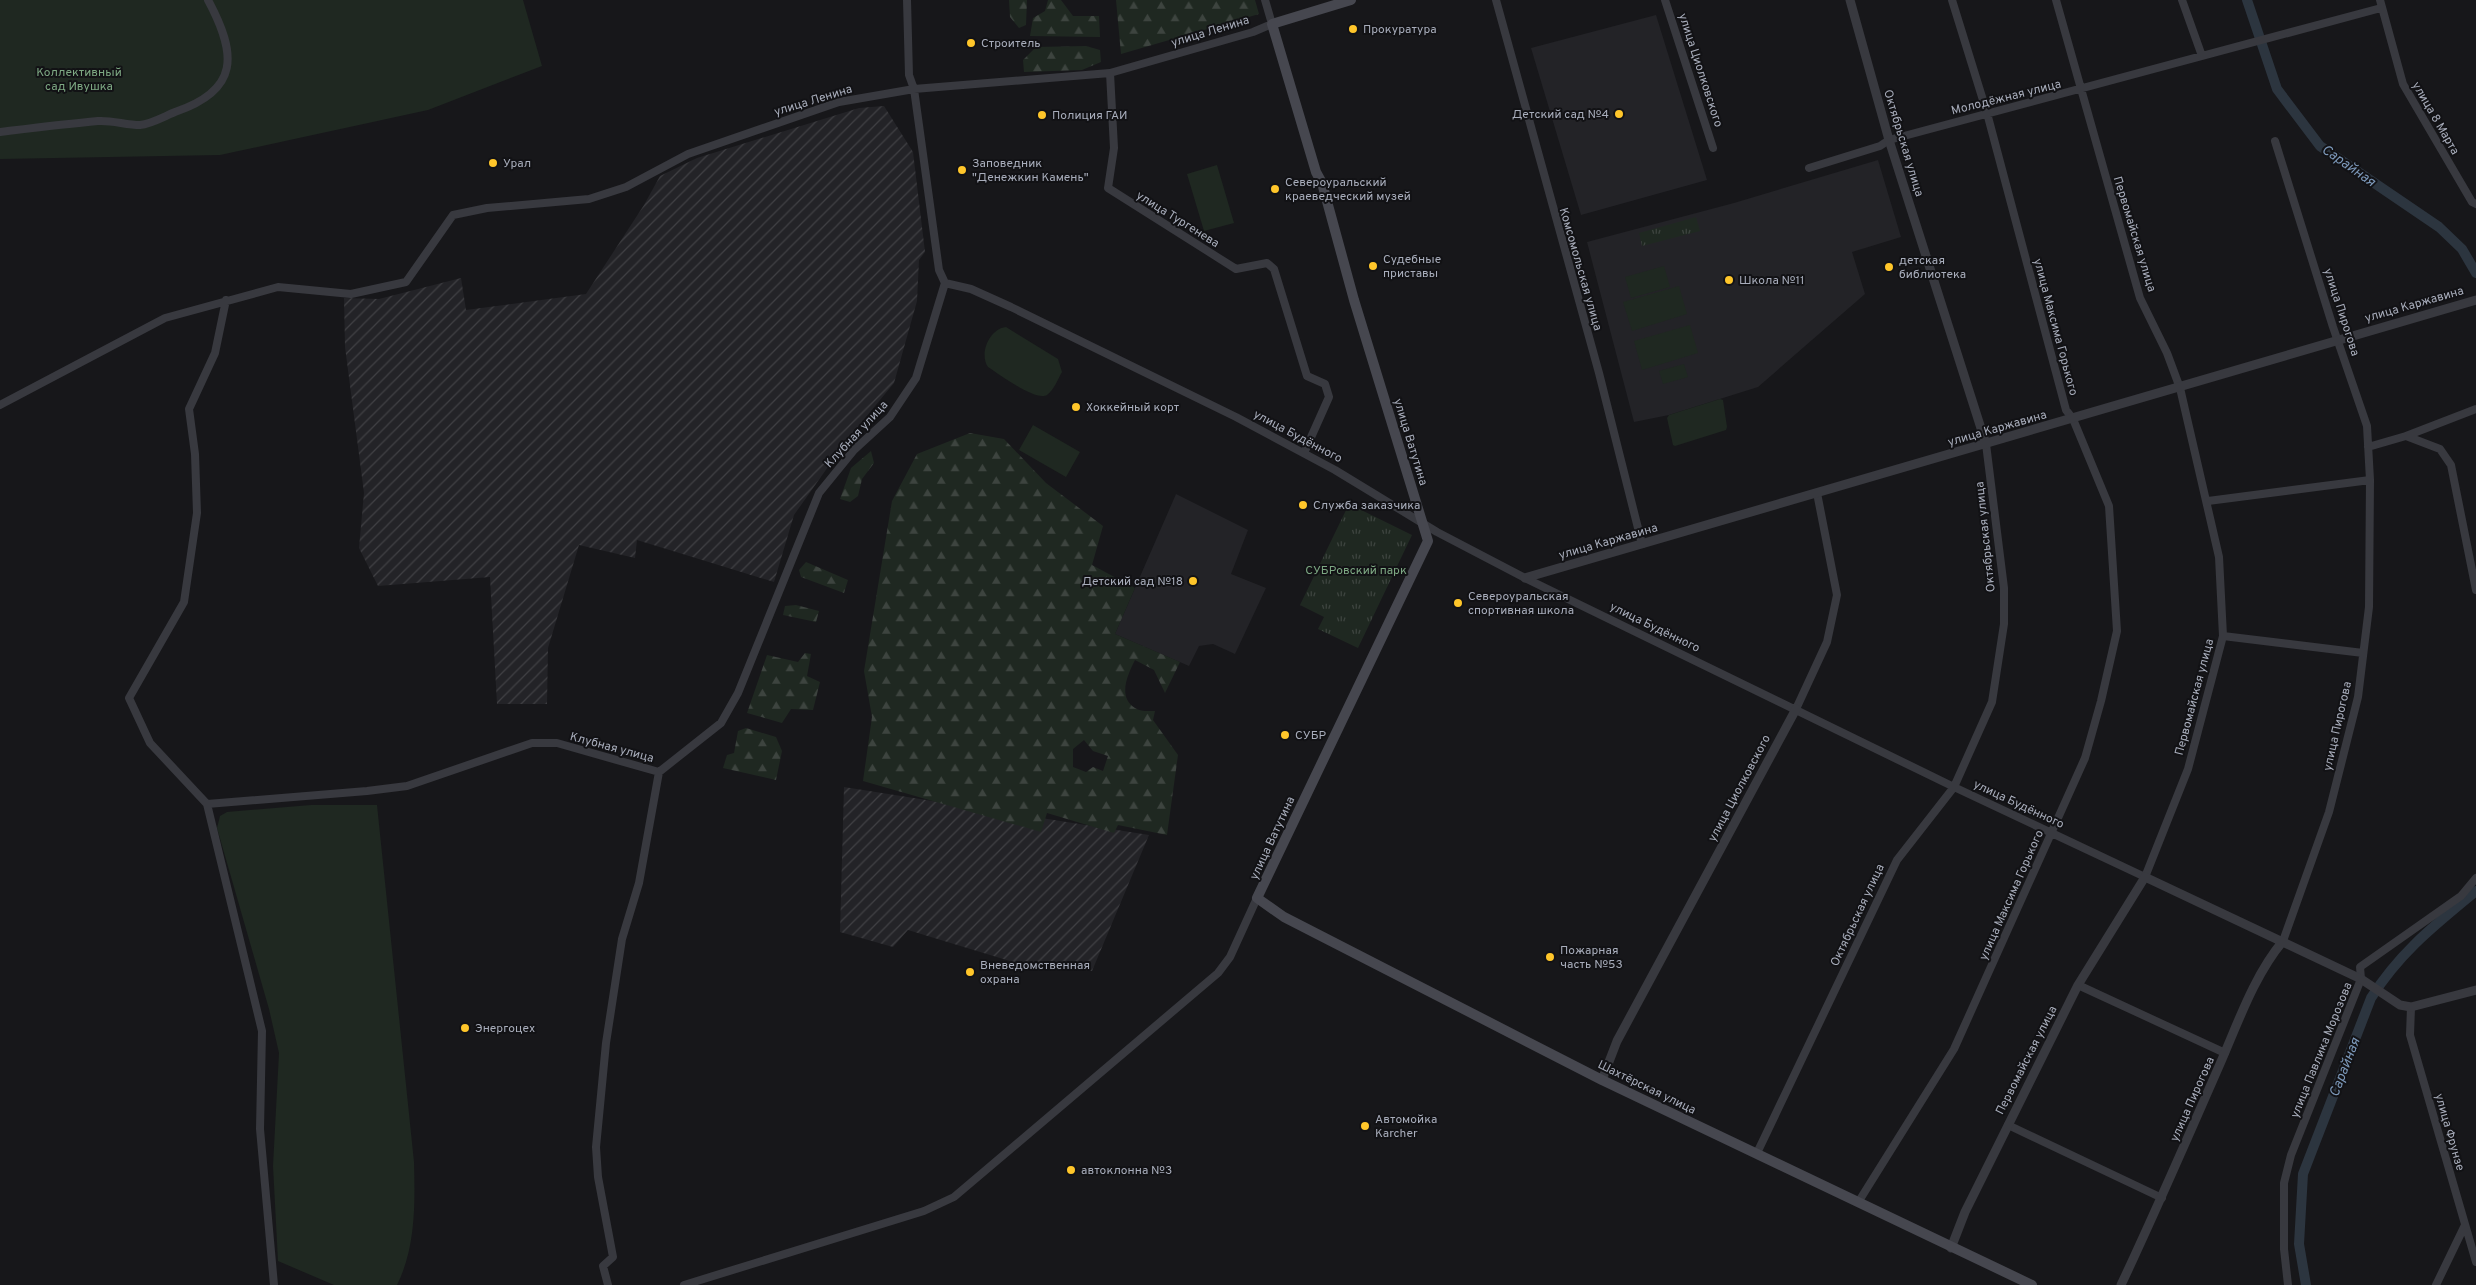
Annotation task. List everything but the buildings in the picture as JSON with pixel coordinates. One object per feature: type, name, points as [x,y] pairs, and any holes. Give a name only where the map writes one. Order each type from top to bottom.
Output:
[{"type":"main road","name":"улица Ленина","points":[[1272,24],[1351,0]]},
{"type":"main road","name":"улица Ватутина","points":[[1257,898],[1428,541],[1272,24]]},
{"type":"main road","name":"Шахтёрская улица","points":[[1257,898],[1284,917],[1602,1080],[1859,1201],[1951,1248],[2030,1285]]},
{"type":"street","points":[[0,132],[109,120],[140,125],[190,107],[213,94],[226,76],[228,53],[216,16],[208,0]]},
{"type":"street","points":[[908,0],[909,75],[914,88],[939,270],[946,283]]},
{"type":"street","name":"улица Ватутина","points":[[1265,0],[1272,24]]},
{"type":"street","name":"Комсомольская улица","points":[[1496,0],[1599,373],[1642,544]]},
{"type":"street","name":"улица Циолковского","points":[[1665,0],[1713,148]]},
{"type":"street","name":"Октябрьская улица","points":[[1757,1153],[1898,860],[1954,787],[1992,702],[2004,624],[2001,552],[1986,444],[1889,140],[1850,0]]},
{"type":"street","name":"улица Максима Горького","points":[[1859,1201],[1954,1049],[2052,833],[2085,758],[2117,631],[2109,506],[2073,419],[2066,410],[1987,113],[1952,0]]},
{"type":"street","name":"Первомайская улица","points":[[1951,1248],[1965,1212],[2078,985],[2145,877],[2188,769],[2223,636],[2219,557],[2208,501],[2180,388],[2167,352],[2140,298],[2056,0]]},
{"type":"street","points":[[2182,0],[2206,54]]},
{"type":"street","name":"Молодёжная улица","points":[[1809,168],[1880,146],[1889,140],[2080,90],[2206,54],[2348,18],[2380,4]]},
{"type":"street","name":"улица 8 Марта","points":[[2380,4],[2403,84],[2472,202],[2476,204]]},
{"type":"street","name":"улица Ленина","points":[[0,405],[165,318],[278,287],[352,294],[406,282],[453,215],[487,208],[589,199],[626,187],[688,154],[839,102],[914,88],[1110,73],[1253,32],[1272,24]]},
{"type":"street","name":"улица Тургенева","points":[[1110,73],[1114,148],[1108,188],[1236,269],[1266,263],[1274,269],[1307,376],[1324,384],[1329,396],[1304,453]]},
{"type":"street","name":"улица Пирогова","points":[[2121,1285],[2162,1198],[2269,957],[2283,941],[2329,812],[2358,697],[2369,606],[2370,480],[2367,426],[2275,141]]},
{"type":"street","name":"улица Будённого","points":[[946,283],[971,289],[1011,307],[1236,418],[1304,453],[1422,521],[1437,532],[1525,578],[1954,787],[2283,941],[2361,979],[2392,997],[2400,1005],[2411,1007]]},
{"type":"street","name":"Клубная улица","points":[[207,804],[367,792],[407,786],[532,743],[557,743],[659,772],[721,723],[738,693],[819,493],[854,450],[890,416],[916,378],[946,283]]},
{"type":"street","points":[[226,300],[215,352],[189,409],[195,454],[197,513],[184,602],[129,698],[150,743],[207,804],[262,1031],[260,1129],[275,1284]]},
{"type":"street","name":"улица Каржавина","points":[[1525,578],[2476,300]]},
{"type":"street","points":[[2368,447],[2406,436],[2476,409]]},
{"type":"street","points":[[2406,436],[2440,449],[2451,465],[2476,590]]},
{"type":"street","points":[[2208,501],[2370,480]]},
{"type":"street","name":"улица Циолковского","points":[[1602,1080],[1617,1040],[1796,709],[1827,642],[1837,595],[1817,493]]},
{"type":"street","points":[[2223,636],[2363,652]]},
{"type":"street","points":[[608,1285],[603,1266],[613,1257],[598,1177],[596,1148],[604,1062],[622,939],[640,883],[659,772]]},
{"type":"street","name":"улица Павлика Морозова","points":[[2288,1285],[2284,1248],[2284,1184],[2291,1155],[2361,979],[2360,967],[2462,896],[2476,878]]},
{"type":"street","points":[[684,1285],[924,1211],[954,1197],[1218,973],[1230,957],[1257,898]]},
{"type":"street","points":[[2078,985],[2225,1053]]},
{"type":"street","points":[[2411,1007],[2476,990]]},
{"type":"street","name":"улица Фрунзе","points":[[2411,1007],[2410,1035],[2476,1262]]},
{"type":"street","points":[[2008,1125],[2162,1198]]},
{"type":"street","points":[[2436,1285],[2465,1225]]},
{"type":"shaded area","name":"Детский сад №4","points":[[1656,15],[1707,180],[1581,215],[1531,48]]},
{"type":"shaded area","points":[[884,106],[913,152],[925,252],[919,260],[917,301],[894,383],[847,440],[794,515],[774,582],[637,540],[635,558],[579,545],[548,648],[547,704],[497,704],[490,577],[378,586],[359,548],[364,493],[345,347],[344,298],[379,299],[461,278],[466,310],[586,294],[644,205],[660,176],[697,158],[859,108]]},
{"type":"shaded area","name":"Школа №11","points":[[1878,160],[1901,237],[1852,252],[1865,294],[1758,387],[1669,415],[1634,422],[1587,242],[1734,203]]},
{"type":"shaded area","name":"Детский сад №18","points":[[1176,494],[1248,530],[1231,574],[1266,588],[1235,654],[1213,644],[1199,646],[1189,666],[1115,634]]},
{"type":"shaded area","points":[[844,787],[1149,835],[1092,971],[1026,966],[908,930],[893,947],[840,932]]},
{"type":"green space","name":"Коллективный сад Ивушка","points":[[0,0],[523,0],[542,66],[428,110],[220,155],[0,159]]},
{"type":"green space","points":[[1009,0],[1027,0],[1026,25],[1019,28],[1010,17]]},
{"type":"green space","points":[[1048,0],[1061,0],[1073,16],[1099,16],[1100,37],[1030,36],[1033,18],[1045,11]]},
{"type":"green space","points":[[1116,0],[1255,0],[1259,14],[1121,54]]},
{"type":"green space","points":[[1086,46],[1100,50],[1101,62],[1082,70],[1024,72],[1023,60],[1036,47]]},
{"type":"green space","points":[[1217,165],[1234,223],[1204,231],[1187,174]]},
{"type":"green space","points":[[1696,217],[1700,231],[1642,246],[1639,233]]},
{"type":"green space","points":[[1664,266],[1670,287],[1631,298],[1625,277]]},
{"type":"green space","points":[[1679,286],[1687,314],[1632,331],[1623,302]]},
{"type":"green space","points":[[1690,325],[1698,353],[1642,370],[1634,341]]},
{"type":"green space","points":[[1006,327],[1058,359],[1062,372],[1047,395],[1035,395],[1026,391],[988,367],[985,362],[987,343],[995,332]]},
{"type":"green space","points":[[1684,364],[1688,377],[1663,384],[1659,371]]},
{"type":"green space","points":[[1720,399],[1723,400],[1726,430],[1675,446],[1673,445],[1667,418],[1669,415]]},
{"type":"green space","points":[[1033,425],[1080,452],[1066,477],[1019,450]]},
{"type":"green space","points":[[970,433],[1004,439],[1046,483],[1103,526],[1092,565],[1135,588],[1115,634],[1180,662],[1165,693],[1154,670],[1135,660],[1127,678],[1125,692],[1126,698],[1135,708],[1155,711],[1153,720],[1178,755],[1167,835],[1118,825],[1114,833],[1047,813],[1041,832],[863,781],[872,717],[864,671],[892,501],[917,454]],"holes":[[[1084,740],[1093,751],[1108,756],[1103,771],[1093,767],[1086,772],[1073,767],[1073,749]]]},
{"type":"green space","points":[[871,451],[874,463],[862,479],[858,496],[850,502],[840,499],[851,468]]},
{"type":"green space","name":"СУБРовский парк","points":[[1349,504],[1412,535],[1358,648],[1318,629],[1324,617],[1300,605]]},
{"type":"green space","points":[[806,562],[848,580],[844,593],[801,577],[799,570]]},
{"type":"green space","points":[[796,605],[819,611],[816,622],[783,615],[785,606]]},
{"type":"green space","points":[[805,653],[811,654],[807,676],[820,682],[813,710],[791,709],[782,723],[747,713],[767,655],[798,662]]},
{"type":"green space","points":[[746,728],[776,737],[782,751],[776,780],[723,768],[727,755],[734,753],[738,731]]},
{"type":"green space","points":[[311,805],[377,805],[414,1162],[414,1209],[411,1240],[408,1256],[397,1285],[334,1285],[278,1261],[273,1166],[279,1053],[269,1009],[217,828],[220,816],[227,812]]},
{"type":"waterway","name":"Сарайная","points":[[2247,0],[2277,89],[2320,146],[2439,227],[2462,249],[2476,273]]},
{"type":"waterway","name":"Сарайная","points":[[2306,1285],[2299,1244],[2303,1174],[2371,998],[2406,953],[2476,891]]},
{"type":"place","name":"Прокуратура","points":[[1353,29]]},
{"type":"place","name":"Строитель","points":[[971,43]]},
{"type":"place","name":"Детский сад №4","points":[[1619,114]]},
{"type":"place","name":"Полиция ГАИ","points":[[1042,115]]},
{"type":"place","name":"Урал","points":[[493,163]]},
{"type":"place","name":"Заповедник \"Денежкин Камень\"","points":[[962,170]]},
{"type":"place","name":"Североуральский краеведческий музей","points":[[1275,189]]},
{"type":"place","name":"Судебные приставы","points":[[1373,266]]},
{"type":"place","name":"детская библиотека","points":[[1889,267]]},
{"type":"place","name":"Школа №11","points":[[1729,280]]},
{"type":"place","name":"Хоккейный корт","points":[[1076,407]]},
{"type":"place","name":"Служба заказчика","points":[[1303,505]]},
{"type":"place","name":"Детский сад №18","points":[[1193,581]]},
{"type":"place","name":"Североуральская спортивная школа","points":[[1458,603]]},
{"type":"place","name":"СУБР","points":[[1285,735]]},
{"type":"place","name":"Пожарная часть №53","points":[[1550,957]]},
{"type":"place","name":"Вневедомственная охрана","points":[[970,972]]},
{"type":"place","name":"Энергоцех","points":[[465,1028]]},
{"type":"place","name":"Автомойка Karcher","points":[[1365,1126]]},
{"type":"place","name":"автоклонна №3","points":[[1071,1170]]}]
